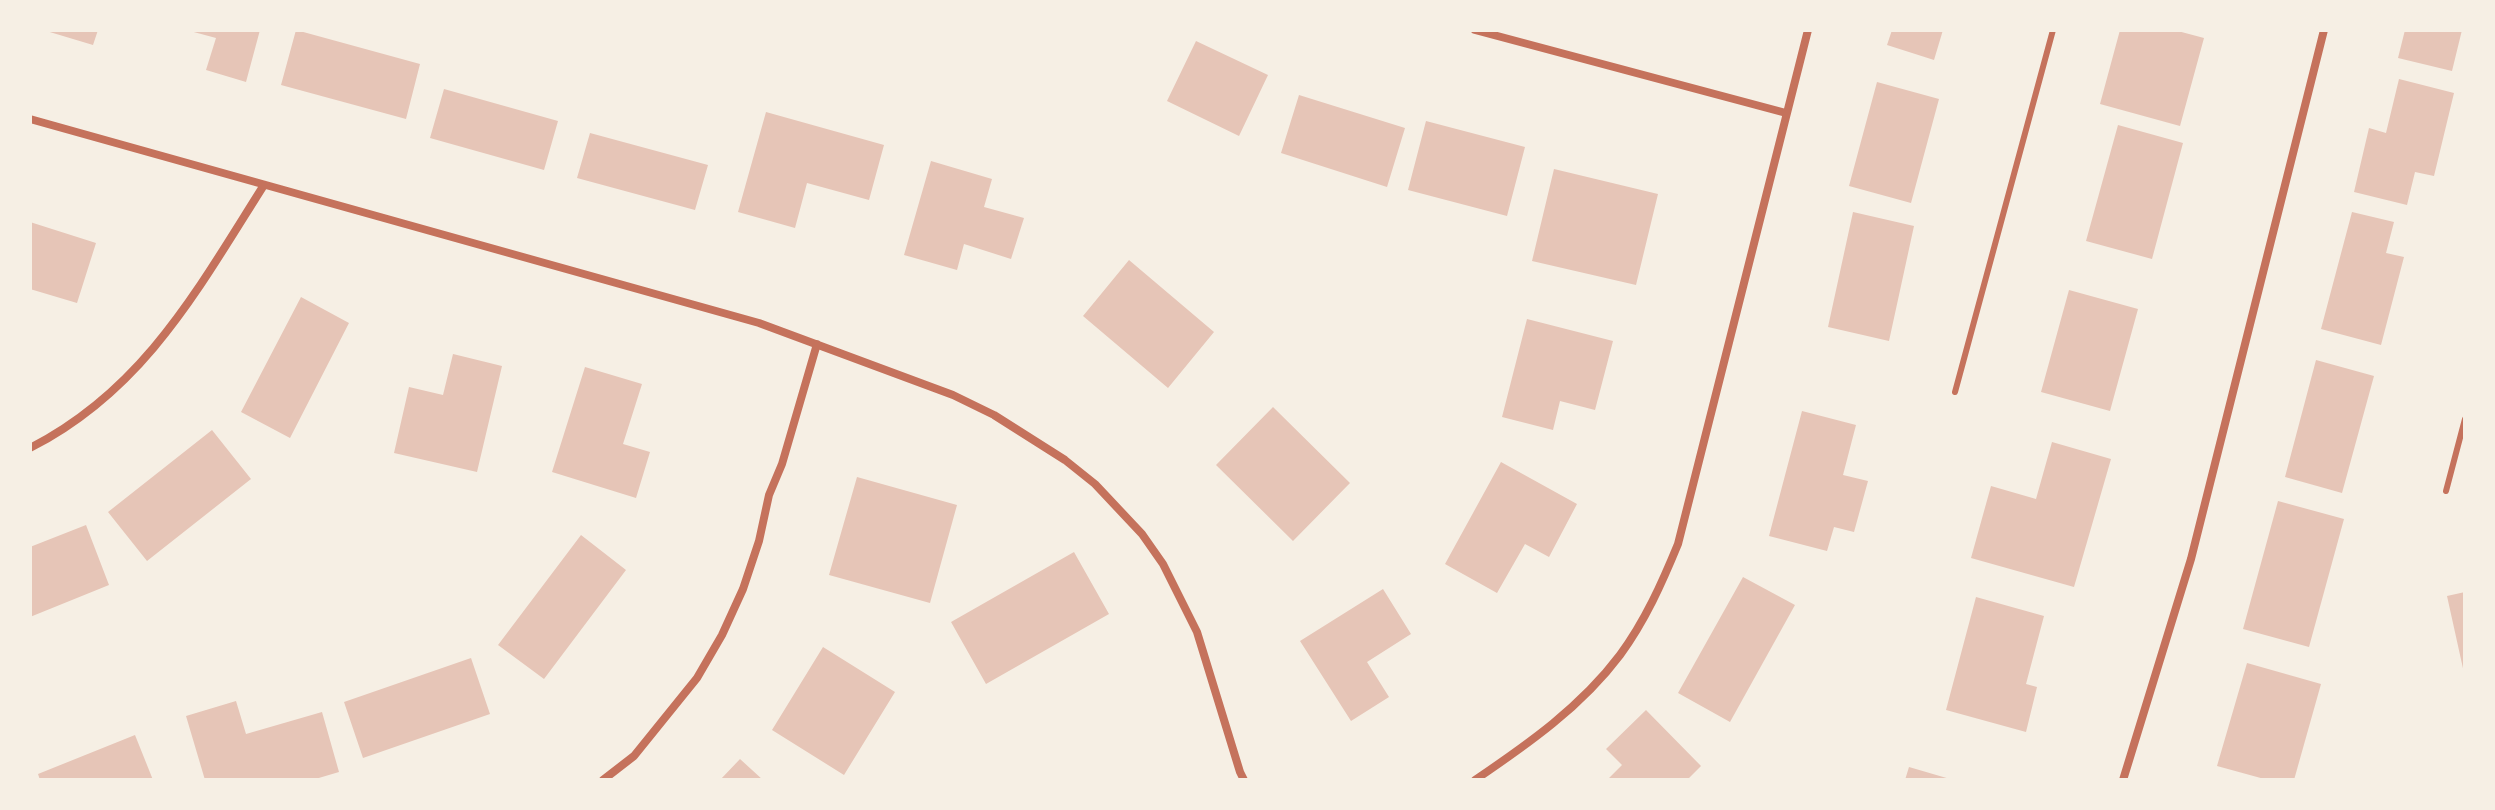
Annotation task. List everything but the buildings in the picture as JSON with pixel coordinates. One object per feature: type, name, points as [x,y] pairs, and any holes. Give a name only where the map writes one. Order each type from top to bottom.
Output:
[{"type":"street","points":[[1475,30],[1786,113]]},
{"type":"street","points":[[1475,780],[1525,746],[1593,687],[1621,654],[1644,619],[1662,582],[1678,544],[1808,30]]},
{"type":"street","points":[[2123,780],[2191,559],[2324,30]]},
{"type":"street","points":[[30,119],[759,323],[953,395],[994,415],[1065,460],[1095,484],[1142,534],[1163,564],[1197,632],[1244,780]]},
{"type":"street","points":[[30,448],[55,436],[127,378],[181,315],[264,185]]},
{"type":"street","points":[[603,780],[634,756],[697,678],[722,635],[743,589],[759,541],[769,495],[782,464],[817,344]]},
{"type":"lane","points":[[1955,392],[2053,30]]},
{"type":"lane","points":[[2446,491],[2465,419]]}]
